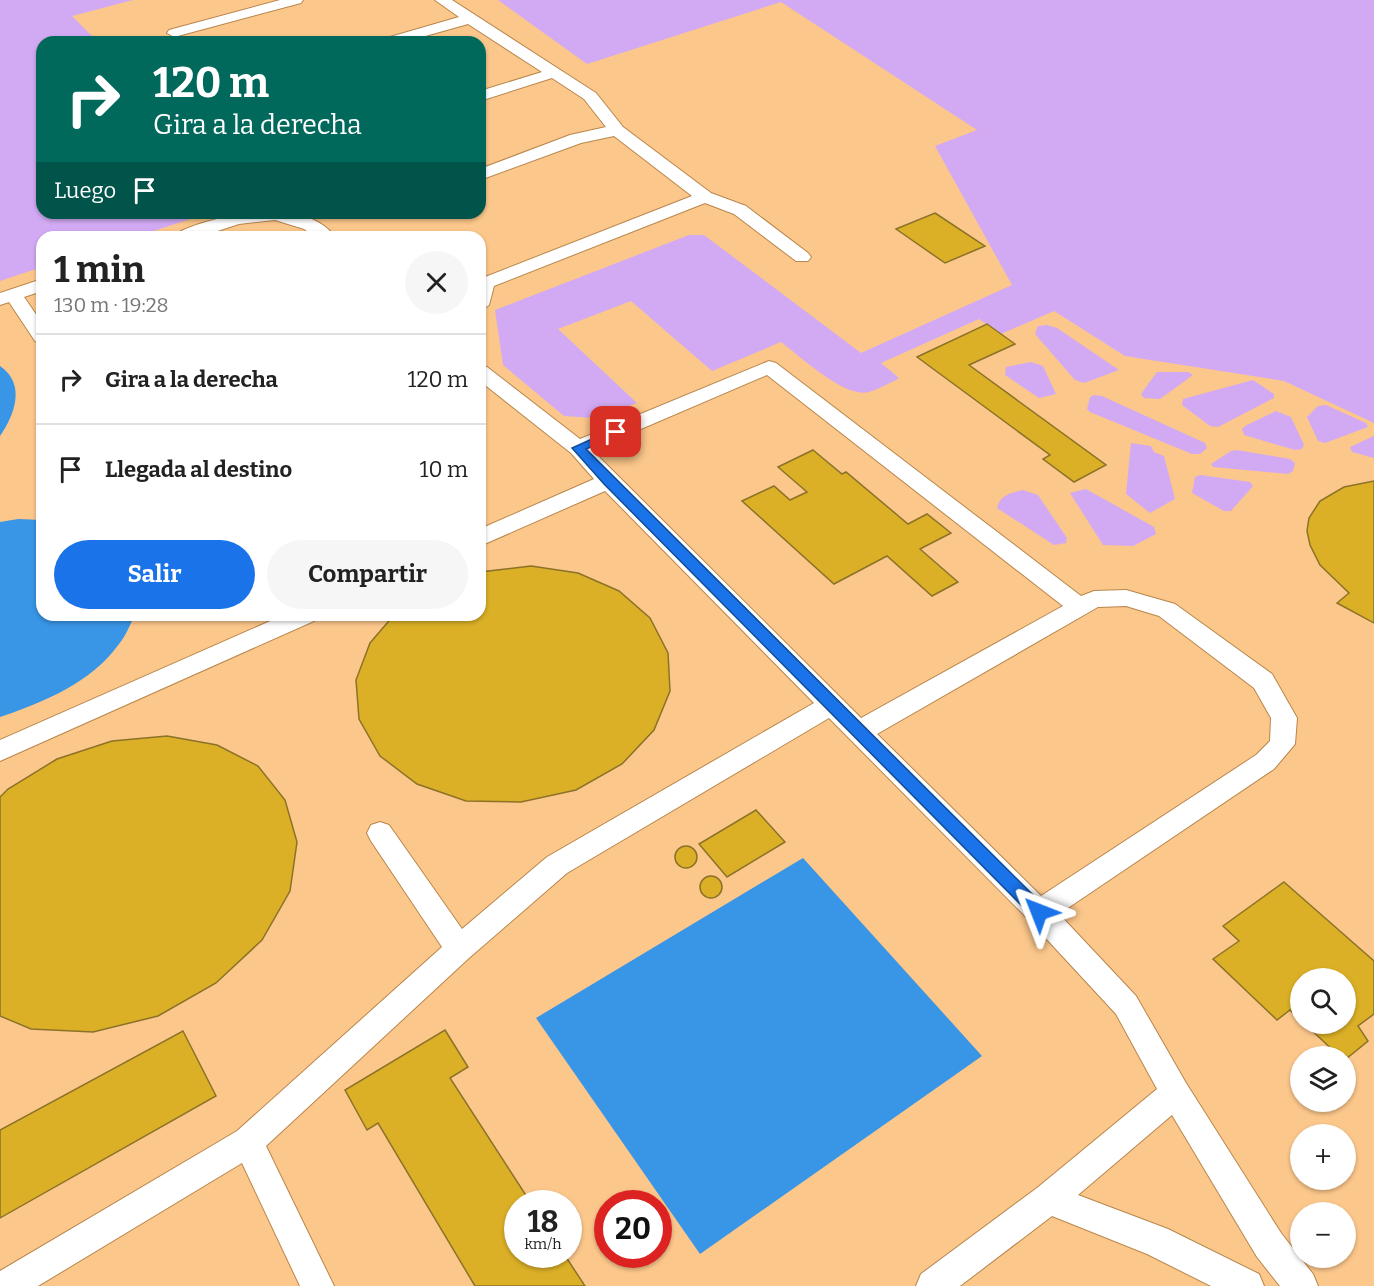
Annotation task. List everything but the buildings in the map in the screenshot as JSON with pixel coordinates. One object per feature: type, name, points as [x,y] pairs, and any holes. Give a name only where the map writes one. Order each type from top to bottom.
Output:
[{"type":"lane","points":[[174,33],[296,0]]},
{"type":"lane","points":[[442,0],[590,96],[617,130],[705,197],[740,210],[802,257]]},
{"type":"lane","points":[[409,36],[472,18]]},
{"type":"lane","points":[[486,94],[553,73]]},
{"type":"lane","points":[[486,173],[576,139],[617,130]]},
{"type":"lane","points":[[486,283],[705,197]]},
{"type":"lane","points":[[200,231],[236,219]]},
{"type":"lane","points":[[297,219],[318,231]]},
{"type":"lane","points":[[36,287],[7,296],[36,330]]},
{"type":"lane","points":[[578,448],[769,367],[1080,608]]},
{"type":"lane","points":[[486,376],[578,448],[608,481],[1039,912],[1126,1005],[1175,1093],[1269,1245],[1301,1286]]},
{"type":"lane","points":[[486,535],[608,481]]},
{"type":"lane","points":[[860,731],[1094,599],[1126,598],[1167,610],[1263,681],[1284,718],[1282,744],[1265,762],[1039,912]]},
{"type":"lane","points":[[0,751],[292,621]]},
{"type":"lane","points":[[6,1286],[248,1142],[459,949],[557,865],[832,704]]},
{"type":"lane","points":[[380,833],[459,949]]},
{"type":"lane","points":[[933,1286],[1048,1198],[1175,1093]]},
{"type":"lane","points":[[248,1142],[316,1286]]},
{"type":"lane","points":[[1048,1198],[1156,1241],[1247,1286]]},
{"type":"shaded area","points":[[0,0],[133,0],[72,16],[92,36],[36,36],[36,219],[190,219],[154,231],[36,231],[36,269],[0,281]]},
{"type":"shaded area","points":[[498,0],[1374,0],[1374,423],[1284,381],[1125,356],[1054,311],[1001,334],[979,319],[881,363],[899,378],[873,391],[859,392],[848,389],[823,375],[781,342],[712,371],[631,301],[558,329],[637,403],[595,418],[564,416],[503,365],[495,310],[689,235],[704,235],[861,353],[1012,285],[935,146],[977,130],[781,2],[587,64]]},
{"type":"shaded area","points":[[1047,325],[1057,328],[1119,370],[1084,383],[1075,380],[1035,334],[1038,326]]},
{"type":"shaded area","points":[[1031,362],[1043,366],[1056,394],[1039,398],[1005,375],[1006,367]]},
{"type":"shaded area","points":[[1157,372],[1188,372],[1193,375],[1160,399],[1144,398],[1141,394]]},
{"type":"shaded area","points":[[1253,380],[1274,394],[1274,398],[1218,427],[1210,426],[1182,405],[1183,399]]},
{"type":"shaded area","points":[[1102,396],[1205,443],[1207,448],[1200,454],[1192,454],[1090,412],[1087,409],[1090,397]]},
{"type":"shaded area","points":[[1326,405],[1366,423],[1368,427],[1325,443],[1318,441],[1307,417],[1318,406]]},
{"type":"shaded area","points":[[1276,411],[1291,417],[1304,445],[1302,449],[1295,450],[1244,435],[1242,429],[1245,426]]},
{"type":"shaded area","points":[[1374,436],[1374,458],[1352,452],[1350,447]]},
{"type":"shaded area","points":[[1131,443],[1151,446],[1154,452],[1164,456],[1175,499],[1150,513],[1126,494]]},
{"type":"shaded area","points":[[1231,451],[1290,459],[1295,463],[1293,471],[1288,474],[1213,467],[1211,464]]},
{"type":"shaded area","points":[[1200,475],[1250,482],[1253,486],[1231,511],[1224,511],[1192,493],[1195,477]]},
{"type":"shaded area","points":[[1086,489],[1154,527],[1156,534],[1133,546],[1103,545],[1070,493]]},
{"type":"shaded area","points":[[1023,490],[1038,495],[1067,538],[1066,543],[1054,545],[997,508],[1003,497]]},
{"type":"water","points":[[0,366],[13,381],[15,400],[10,418],[0,436]]},
{"type":"water","points":[[18,519],[36,520],[36,621],[132,621],[121,641],[95,670],[50,698],[0,717],[0,522]]},
{"type":"water","points":[[803,858],[982,1056],[700,1254],[672,1214],[672,1190],[656,1190],[536,1018]]},
{"type":"route","points":[[616,432],[578,448],[608,481],[1039,912]]}]
